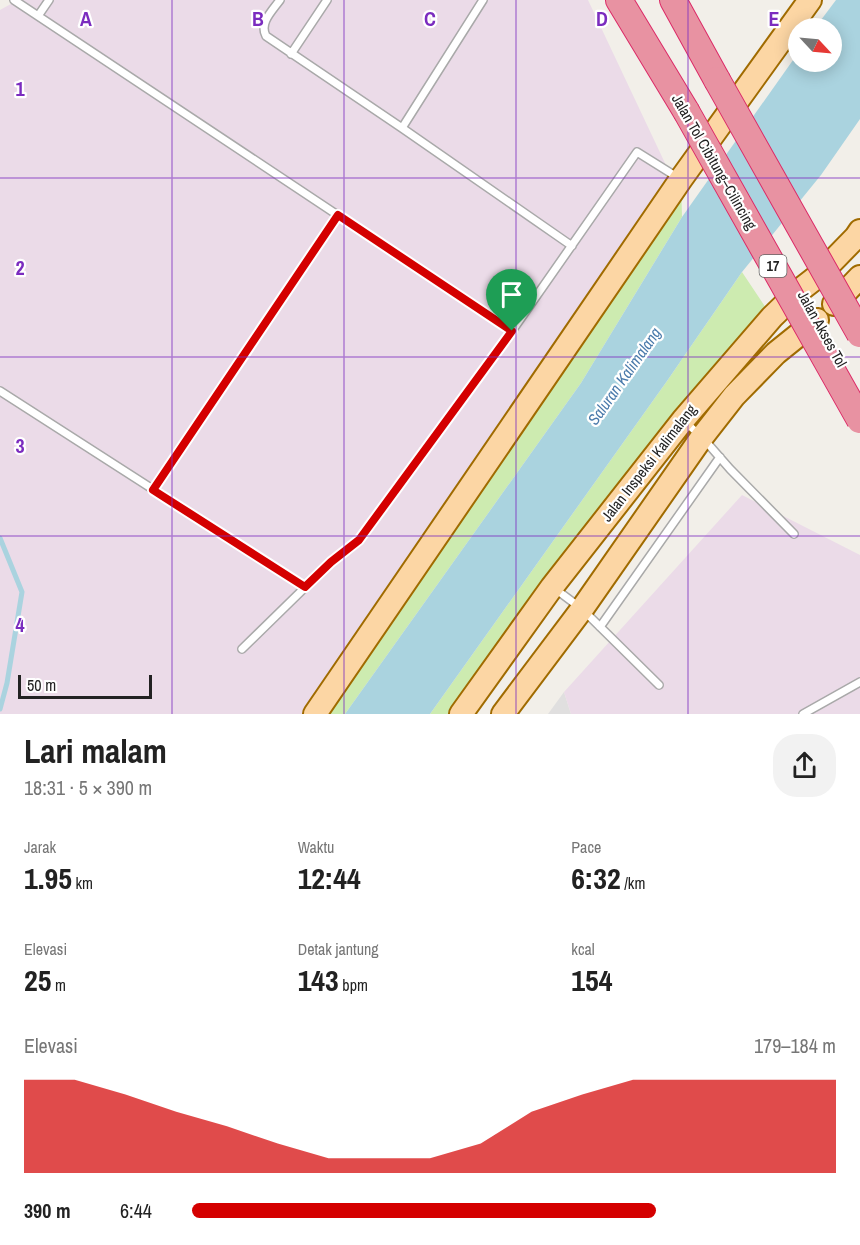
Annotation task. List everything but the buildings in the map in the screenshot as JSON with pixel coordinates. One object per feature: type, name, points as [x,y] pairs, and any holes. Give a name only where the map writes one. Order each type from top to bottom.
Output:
[{"type":"highway","name":"Jalan Tol Cibitung–Cilincing","points":[[619,0],[686,111],[860,420]]},
{"type":"highway","points":[[673,0],[860,334]]},
{"type":"highway","points":[[684,0],[705,58]]},
{"type":"main road","points":[[315,714],[681,179],[717,146],[734,123],[810,0]]},
{"type":"main road","name":"Jalan Akses Tol","points":[[734,123],[860,351]]},
{"type":"main road","name":"Jalan Akses Tol","points":[[717,146],[860,398]]},
{"type":"main road","name":"Jalan Inspeksi Kalimalang","points":[[461,714],[552,586],[683,420],[746,346],[800,290],[818,276],[860,231]]},
{"type":"main road","points":[[834,304],[860,277]]},
{"type":"main road","name":"Jalan Inspeksi Kalimalang","points":[[503,714],[582,609],[702,437],[734,396],[759,369],[817,320]]},
{"type":"lane","points":[[14,0],[512,331]]},
{"type":"lane","points":[[38,16],[49,0]]},
{"type":"lane","points":[[280,0],[263,25],[266,36],[572,246]]},
{"type":"lane","points":[[291,54],[327,0]]},
{"type":"lane","points":[[402,128],[483,0]]},
{"type":"lane","points":[[242,649],[331,562],[359,540],[512,331],[637,152],[681,179]]},
{"type":"lane","points":[[153,490],[338,215]]},
{"type":"lane","points":[[0,392],[305,587]]},
{"type":"lane","points":[[683,420],[794,534]]},
{"type":"lane","points":[[600,627],[720,457]]},
{"type":"lane","points":[[552,586],[582,609],[659,685]]},
{"type":"lane","points":[[803,714],[860,682]]},
{"type":"shaded area","points":[[18,0],[588,0],[673,180],[309,714],[0,714],[0,10]]},
{"type":"shaded area","points":[[742,495],[860,555],[860,714],[571,714],[564,692]]},
{"type":"shaded area","points":[[564,692],[571,714],[548,714]]},
{"type":"green space","points":[[681,179],[682,217],[581,383],[345,714],[315,714]]},
{"type":"green space","points":[[742,272],[772,317],[461,714],[430,714],[667,381]]},
{"type":"water","name":"Saluran Kalimalang","points":[[836,0],[860,0],[860,119],[821,175],[742,272],[430,714],[345,714],[581,383],[682,217],[788,67],[788,72],[842,72],[842,18],[822,18]]},
{"type":"waterway","points":[[0,538],[22,592],[7,683],[0,709]]},
{"type":"route","points":[[338,215],[512,331],[359,540],[305,587],[153,490],[338,215]]}]
